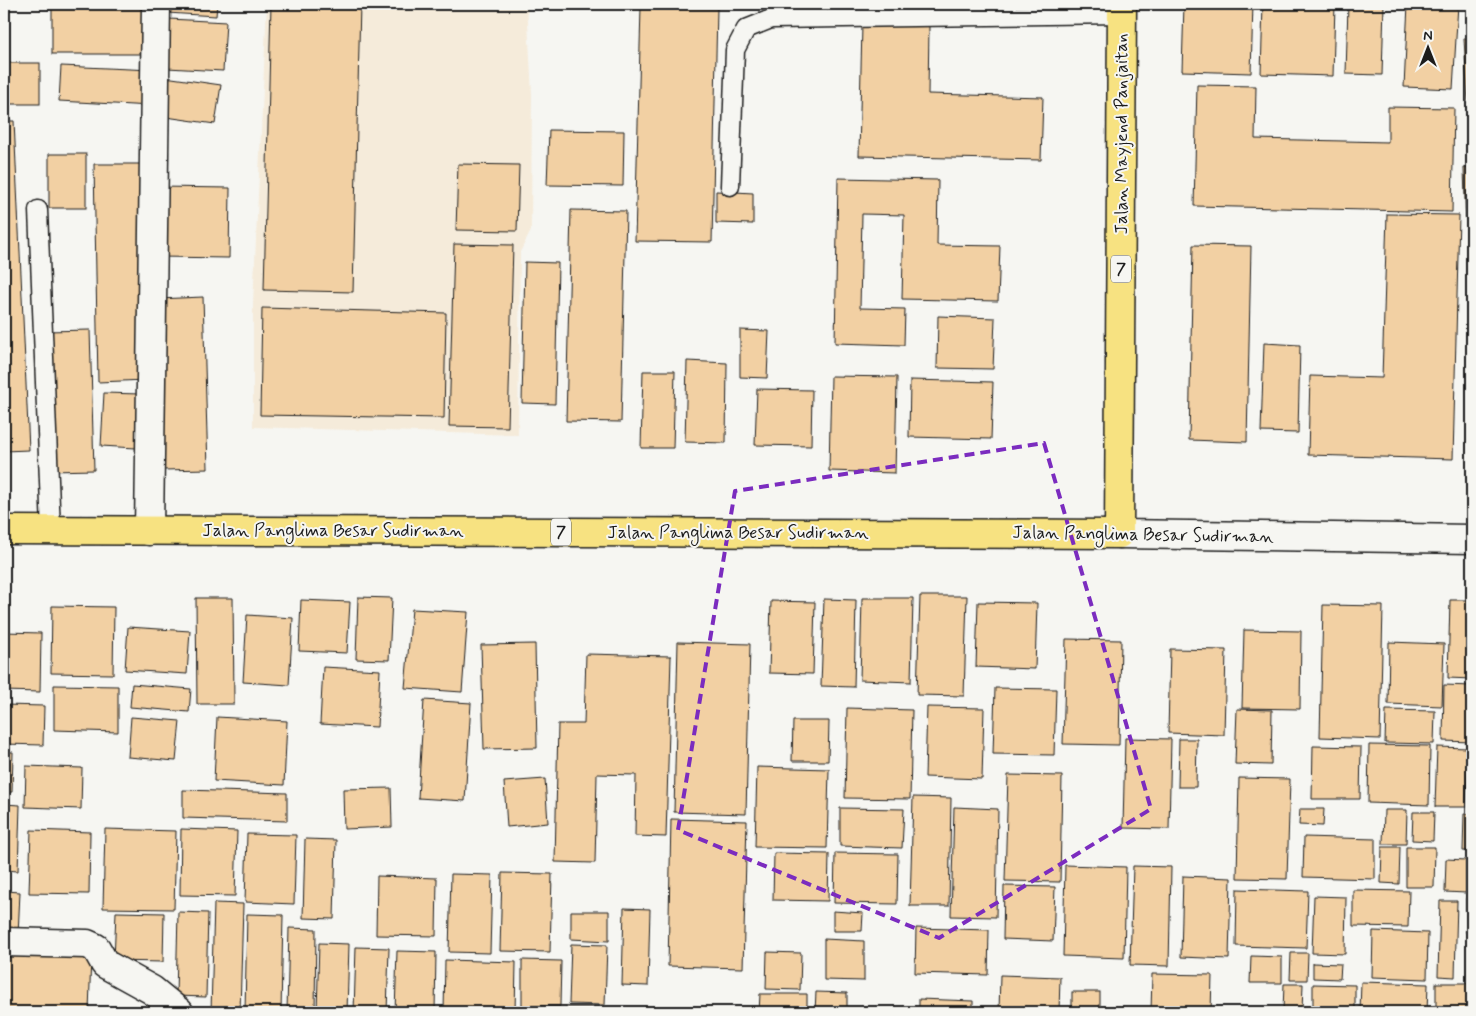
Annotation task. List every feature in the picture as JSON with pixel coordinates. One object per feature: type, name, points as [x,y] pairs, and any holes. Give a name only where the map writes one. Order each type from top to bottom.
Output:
[{"type":"highway","name":"Jalan Mayjend Panjaitan","points":[[1118,534],[1122,9]]},
{"type":"highway","name":"Jalan Panglima Besar Sudirman","points":[[4,530],[1118,534]]},
{"type":"street","points":[[149,531],[156,4]]},
{"type":"street","name":"Jalan Panglima Besar Sudirman","points":[[1118,534],[1472,539]]},
{"type":"street","points":[[4,942],[87,944],[96,948],[105,964],[152,990],[179,1012]]},
{"type":"lane","points":[[730,186],[735,50],[746,29],[771,19],[1122,9]]},
{"type":"lane","points":[[38,210],[51,530]]},
{"type":"highlighted area","points":[[1044,443],[1151,809],[939,938],[678,830],[735,491]]},
{"type":"shaded area","points":[[267,4],[527,4],[532,94],[531,231],[520,252],[518,435],[253,427],[253,303]]},
{"type":"building","points":[[168,4],[217,4],[216,16],[167,13]]},
{"type":"building","points":[[271,4],[360,4],[353,292],[264,290]]},
{"type":"building","points":[[1184,4],[1253,4],[1251,73],[1182,71]]},
{"type":"building","points":[[1263,4],[1335,4],[1333,76],[1261,74]]},
{"type":"building","points":[[1348,4],[1384,4],[1382,75],[1346,74]]},
{"type":"building","points":[[1408,4],[1458,4],[1453,89],[1404,87]]},
{"type":"building","points":[[52,7],[152,7],[152,54],[52,54]]},
{"type":"building","points":[[641,7],[717,8],[712,242],[635,241]]},
{"type":"building","points":[[169,19],[226,22],[223,71],[167,68]]},
{"type":"building","points":[[862,25],[929,26],[928,94],[1043,97],[1041,160],[859,156]]},
{"type":"building","points":[[1472,38],[1472,134],[1470,134],[1464,39]]},
{"type":"building","points":[[4,63],[40,63],[40,104],[4,104]]},
{"type":"building","points":[[61,66],[152,70],[151,106],[59,101]]},
{"type":"building","points":[[165,77],[221,85],[215,124],[159,116]]},
{"type":"building","points":[[1197,85],[1256,86],[1255,139],[1388,142],[1388,107],[1454,108],[1452,212],[1194,206]]},
{"type":"building","points":[[4,121],[14,121],[29,450],[4,451]]},
{"type":"building","points":[[549,130],[624,131],[623,186],[547,185]]},
{"type":"building","points":[[49,154],[86,154],[86,208],[49,208]]},
{"type":"building","points":[[94,164],[141,164],[146,380],[98,382]]},
{"type":"building","points":[[458,164],[519,165],[517,231],[456,230]]},
{"type":"building","points":[[1464,168],[1472,168],[1472,410]]},
{"type":"building","points":[[838,178],[938,180],[937,245],[1000,246],[998,301],[902,299],[904,215],[862,214],[860,308],[905,309],[904,345],[835,343]]},
{"type":"building","points":[[160,187],[230,188],[229,258],[160,257]]},
{"type":"building","points":[[716,191],[753,193],[753,224],[716,223]]},
{"type":"building","points":[[571,210],[626,211],[621,422],[566,421]]},
{"type":"building","points":[[1387,214],[1459,215],[1453,459],[1308,455],[1310,376],[1382,378]]},
{"type":"building","points":[[454,244],[513,245],[508,427],[449,426]]},
{"type":"building","points":[[1193,245],[1251,246],[1247,442],[1189,440]]},
{"type":"building","points":[[525,262],[558,263],[555,404],[522,403]]},
{"type":"building","points":[[203,297],[208,469],[163,470],[158,299]]},
{"type":"building","points":[[262,308],[446,313],[444,418],[260,415]]},
{"type":"building","points":[[938,316],[995,318],[993,369],[937,368]]},
{"type":"building","points":[[90,330],[94,470],[51,471],[47,331]]},
{"type":"building","points":[[740,330],[769,331],[767,378],[740,377]]},
{"type":"building","points":[[1264,343],[1300,345],[1298,433],[1261,432]]},
{"type":"building","points":[[687,361],[727,363],[726,443],[685,442]]},
{"type":"building","points":[[643,371],[675,371],[673,448],[641,448]]},
{"type":"building","points":[[831,376],[897,377],[895,473],[829,471]]},
{"type":"building","points":[[910,380],[993,382],[991,439],[909,437]]},
{"type":"building","points":[[757,389],[812,390],[811,446],[755,445]]},
{"type":"building","points":[[104,393],[140,394],[136,448],[101,446]]},
{"type":"building","points":[[920,596],[967,596],[964,696],[917,695]]},
{"type":"building","points":[[358,597],[392,598],[389,660],[356,659]]},
{"type":"building","points":[[196,598],[233,598],[234,704],[197,704]]},
{"type":"building","points":[[862,598],[913,598],[911,682],[860,680]]},
{"type":"building","points":[[824,599],[856,600],[854,687],[821,686]]},
{"type":"building","points":[[301,600],[350,602],[347,653],[299,651]]},
{"type":"building","points":[[1450,600],[1472,600],[1472,679],[1448,678]]},
{"type":"building","points":[[771,601],[815,602],[813,674],[769,673]]},
{"type":"building","points":[[978,602],[1037,603],[1035,669],[976,667]]},
{"type":"building","points":[[1323,605],[1383,606],[1380,739],[1320,737]]},
{"type":"building","points":[[52,606],[114,607],[113,674],[51,673]]},
{"type":"building","points":[[412,609],[468,612],[462,692],[405,688]]},
{"type":"building","points":[[247,615],[293,618],[289,685],[243,682]]},
{"type":"building","points":[[128,627],[190,631],[187,674],[125,670]]},
{"type":"building","points":[[1244,630],[1301,631],[1300,709],[1242,708]]},
{"type":"building","points":[[4,632],[41,633],[40,692],[4,691]]},
{"type":"building","points":[[1066,639],[1121,640],[1119,745],[1063,744]]},
{"type":"building","points":[[678,642],[750,644],[746,814],[674,812]]},
{"type":"building","points":[[1389,642],[1444,644],[1442,706],[1388,704]]},
{"type":"building","points":[[535,644],[537,748],[484,749],[481,645]]},
{"type":"building","points":[[1170,649],[1226,650],[1224,735],[1168,733]]},
{"type":"building","points":[[586,654],[671,656],[666,837],[635,836],[636,775],[597,774],[595,863],[555,862],[558,724],[584,724]]},
{"type":"building","points":[[323,667],[380,670],[377,727],[320,724]]},
{"type":"building","points":[[132,684],[191,689],[189,712],[130,707]]},
{"type":"building","points":[[54,685],[118,686],[118,732],[54,730]]},
{"type":"building","points":[[1444,685],[1472,686],[1472,742],[1443,741]]},
{"type":"building","points":[[995,688],[1056,689],[1054,755],[993,754]]},
{"type":"building","points":[[424,700],[471,703],[465,801],[418,798]]},
{"type":"building","points":[[4,705],[44,706],[43,745],[4,744]]},
{"type":"building","points":[[927,707],[984,708],[982,779],[925,777]]},
{"type":"building","points":[[847,708],[912,710],[910,799],[845,798]]},
{"type":"building","points":[[1237,709],[1272,710],[1271,765],[1235,764]]},
{"type":"building","points":[[1386,710],[1435,711],[1434,744],[1385,743]]},
{"type":"building","points":[[131,717],[180,721],[176,761],[128,757]]},
{"type":"building","points":[[217,717],[287,721],[284,785],[214,781]]},
{"type":"building","points":[[793,721],[829,721],[828,761],[792,761]]},
{"type":"building","points":[[1125,738],[1171,739],[1169,829],[1123,828]]},
{"type":"building","points":[[1179,739],[1197,739],[1196,787],[1178,787]]},
{"type":"building","points":[[1369,745],[1430,746],[1429,805],[1368,803]]},
{"type":"building","points":[[1313,746],[1361,747],[1360,799],[1312,799]]},
{"type":"building","points":[[1437,747],[1468,748],[1466,807],[1435,807]]},
{"type":"building","points":[[4,752],[13,752],[12,792],[4,792]]},
{"type":"building","points":[[26,766],[82,768],[81,809],[25,807]]},
{"type":"building","points":[[757,767],[829,769],[827,848],[755,847]]},
{"type":"building","points":[[1008,775],[1062,776],[1060,882],[1005,881]]},
{"type":"building","points":[[1239,778],[1290,779],[1287,879],[1237,878]]},
{"type":"building","points":[[545,779],[548,823],[507,827],[504,782]]},
{"type":"building","points":[[391,788],[392,827],[344,829],[343,789]]},
{"type":"building","points":[[183,790],[287,793],[287,821],[183,818]]},
{"type":"building","points":[[913,797],[951,798],[949,906],[910,906]]},
{"type":"building","points":[[4,804],[20,805],[18,871],[4,870]]},
{"type":"building","points":[[954,807],[998,809],[996,917],[951,916]]},
{"type":"building","points":[[840,808],[904,809],[902,848],[840,846]]},
{"type":"building","points":[[1300,809],[1324,809],[1323,826],[1299,825]]},
{"type":"building","points":[[1384,810],[1407,810],[1406,844],[1383,844]]},
{"type":"building","points":[[1413,812],[1434,812],[1433,841],[1412,840]]},
{"type":"building","points":[[1464,814],[1472,814],[1472,851],[1463,851]]},
{"type":"building","points":[[671,819],[747,821],[743,968],[668,966]]},
{"type":"building","points":[[105,829],[176,831],[174,909],[103,908]]},
{"type":"building","points":[[181,829],[237,831],[235,896],[180,895]]},
{"type":"building","points":[[31,830],[90,832],[89,894],[29,893]]},
{"type":"building","points":[[247,834],[296,835],[294,904],[245,902]]},
{"type":"building","points":[[1304,837],[1375,839],[1375,879],[1303,877]]},
{"type":"building","points":[[305,839],[336,840],[334,919],[303,918]]},
{"type":"building","points":[[1382,847],[1400,847],[1399,884],[1381,883]]},
{"type":"building","points":[[1406,847],[1435,847],[1434,887],[1406,887]]},
{"type":"building","points":[[774,853],[829,854],[828,901],[773,900]]},
{"type":"building","points":[[835,853],[898,854],[897,904],[834,903]]},
{"type":"building","points":[[1446,859],[1466,860],[1466,893],[1445,892]]},
{"type":"building","points":[[1065,865],[1126,867],[1124,958],[1063,956]]},
{"type":"building","points":[[1133,866],[1171,867],[1169,966],[1130,965]]},
{"type":"building","points":[[502,873],[552,874],[550,952],[500,951]]},
{"type":"building","points":[[451,874],[492,875],[490,953],[449,952]]},
{"type":"building","points":[[377,876],[437,878],[436,936],[376,935]]},
{"type":"building","points":[[1183,876],[1231,878],[1229,959],[1181,957]]},
{"type":"building","points":[[1004,886],[1055,887],[1053,941],[1003,939]]},
{"type":"building","points":[[1237,889],[1308,891],[1306,948],[1236,946]]},
{"type":"building","points":[[1353,890],[1409,891],[1408,927],[1353,926]]},
{"type":"building","points":[[4,891],[20,892],[18,935],[4,934]]},
{"type":"building","points":[[1314,896],[1346,897],[1345,954],[1312,953]]},
{"type":"building","points":[[1466,898],[1472,899],[1472,933],[1466,933]]},
{"type":"building","points":[[1440,901],[1457,901],[1455,977],[1438,976]]},
{"type":"building","points":[[214,903],[243,904],[240,1012],[211,1012]]},
{"type":"building","points":[[624,908],[650,909],[648,986],[622,985]]},
{"type":"building","points":[[571,911],[609,911],[609,941],[571,939]]},
{"type":"building","points":[[833,911],[863,913],[862,931],[833,931]]},
{"type":"building","points":[[116,912],[164,913],[163,962],[114,961]]},
{"type":"building","points":[[178,912],[208,913],[206,997],[176,996]]},
{"type":"building","points":[[247,914],[283,915],[281,1012],[245,1012]]},
{"type":"building","points":[[289,928],[316,929],[315,1012],[287,1012]]},
{"type":"building","points":[[916,928],[989,930],[988,975],[915,973]]},
{"type":"building","points":[[1373,931],[1428,933],[1427,979],[1372,977]]},
{"type":"building","points":[[824,939],[864,941],[864,981],[824,980]]},
{"type":"building","points":[[1469,941],[1472,941],[1472,975],[1468,975]]},
{"type":"building","points":[[319,943],[349,944],[347,1012],[317,1012]]},
{"type":"building","points":[[571,944],[607,945],[605,1005],[569,1004]]},
{"type":"building","points":[[356,947],[389,948],[387,1012],[354,1012]]},
{"type":"building","points":[[397,951],[436,952],[435,1012],[395,1012]]},
{"type":"building","points":[[767,952],[801,953],[800,990],[766,989]]},
{"type":"building","points":[[1291,953],[1308,953],[1307,980],[1290,980]]},
{"type":"building","points":[[4,954],[91,956],[89,1011],[4,1009]]},
{"type":"building","points":[[1251,956],[1282,957],[1282,983],[1250,983]]},
{"type":"building","points":[[445,960],[516,962],[515,1012],[444,1012]]},
{"type":"building","points":[[522,960],[561,961],[560,1006],[522,1006]]},
{"type":"building","points":[[1313,963],[1341,964],[1340,979],[1313,978]]},
{"type":"building","points":[[1152,974],[1212,975],[1211,1012],[1151,1012]]},
{"type":"building","points":[[1000,975],[1060,977],[1059,1012],[999,1012]]},
{"type":"building","points":[[1361,982],[1428,984],[1427,1012],[1360,1012]]},
{"type":"building","points":[[1436,983],[1472,983],[1472,1012],[1436,1012]]},
{"type":"building","points":[[1284,984],[1303,984],[1302,1011],[1283,1011]]},
{"type":"building","points":[[1313,984],[1355,985],[1355,1011],[1313,1010]]},
{"type":"building","points":[[816,992],[847,993],[847,1012],[815,1012]]},
{"type":"building","points":[[1072,992],[1100,992],[1100,1012],[1072,1012]]},
{"type":"building","points":[[760,994],[807,994],[807,1012],[759,1012]]},
{"type":"building","points":[[919,999],[973,1001],[973,1012],[919,1012]]},
{"type":"building","points":[[565,1008],[611,1008],[611,1012],[565,1012]]},
{"type":"building","points":[[620,1010],[667,1011],[667,1012],[620,1012]]}]
